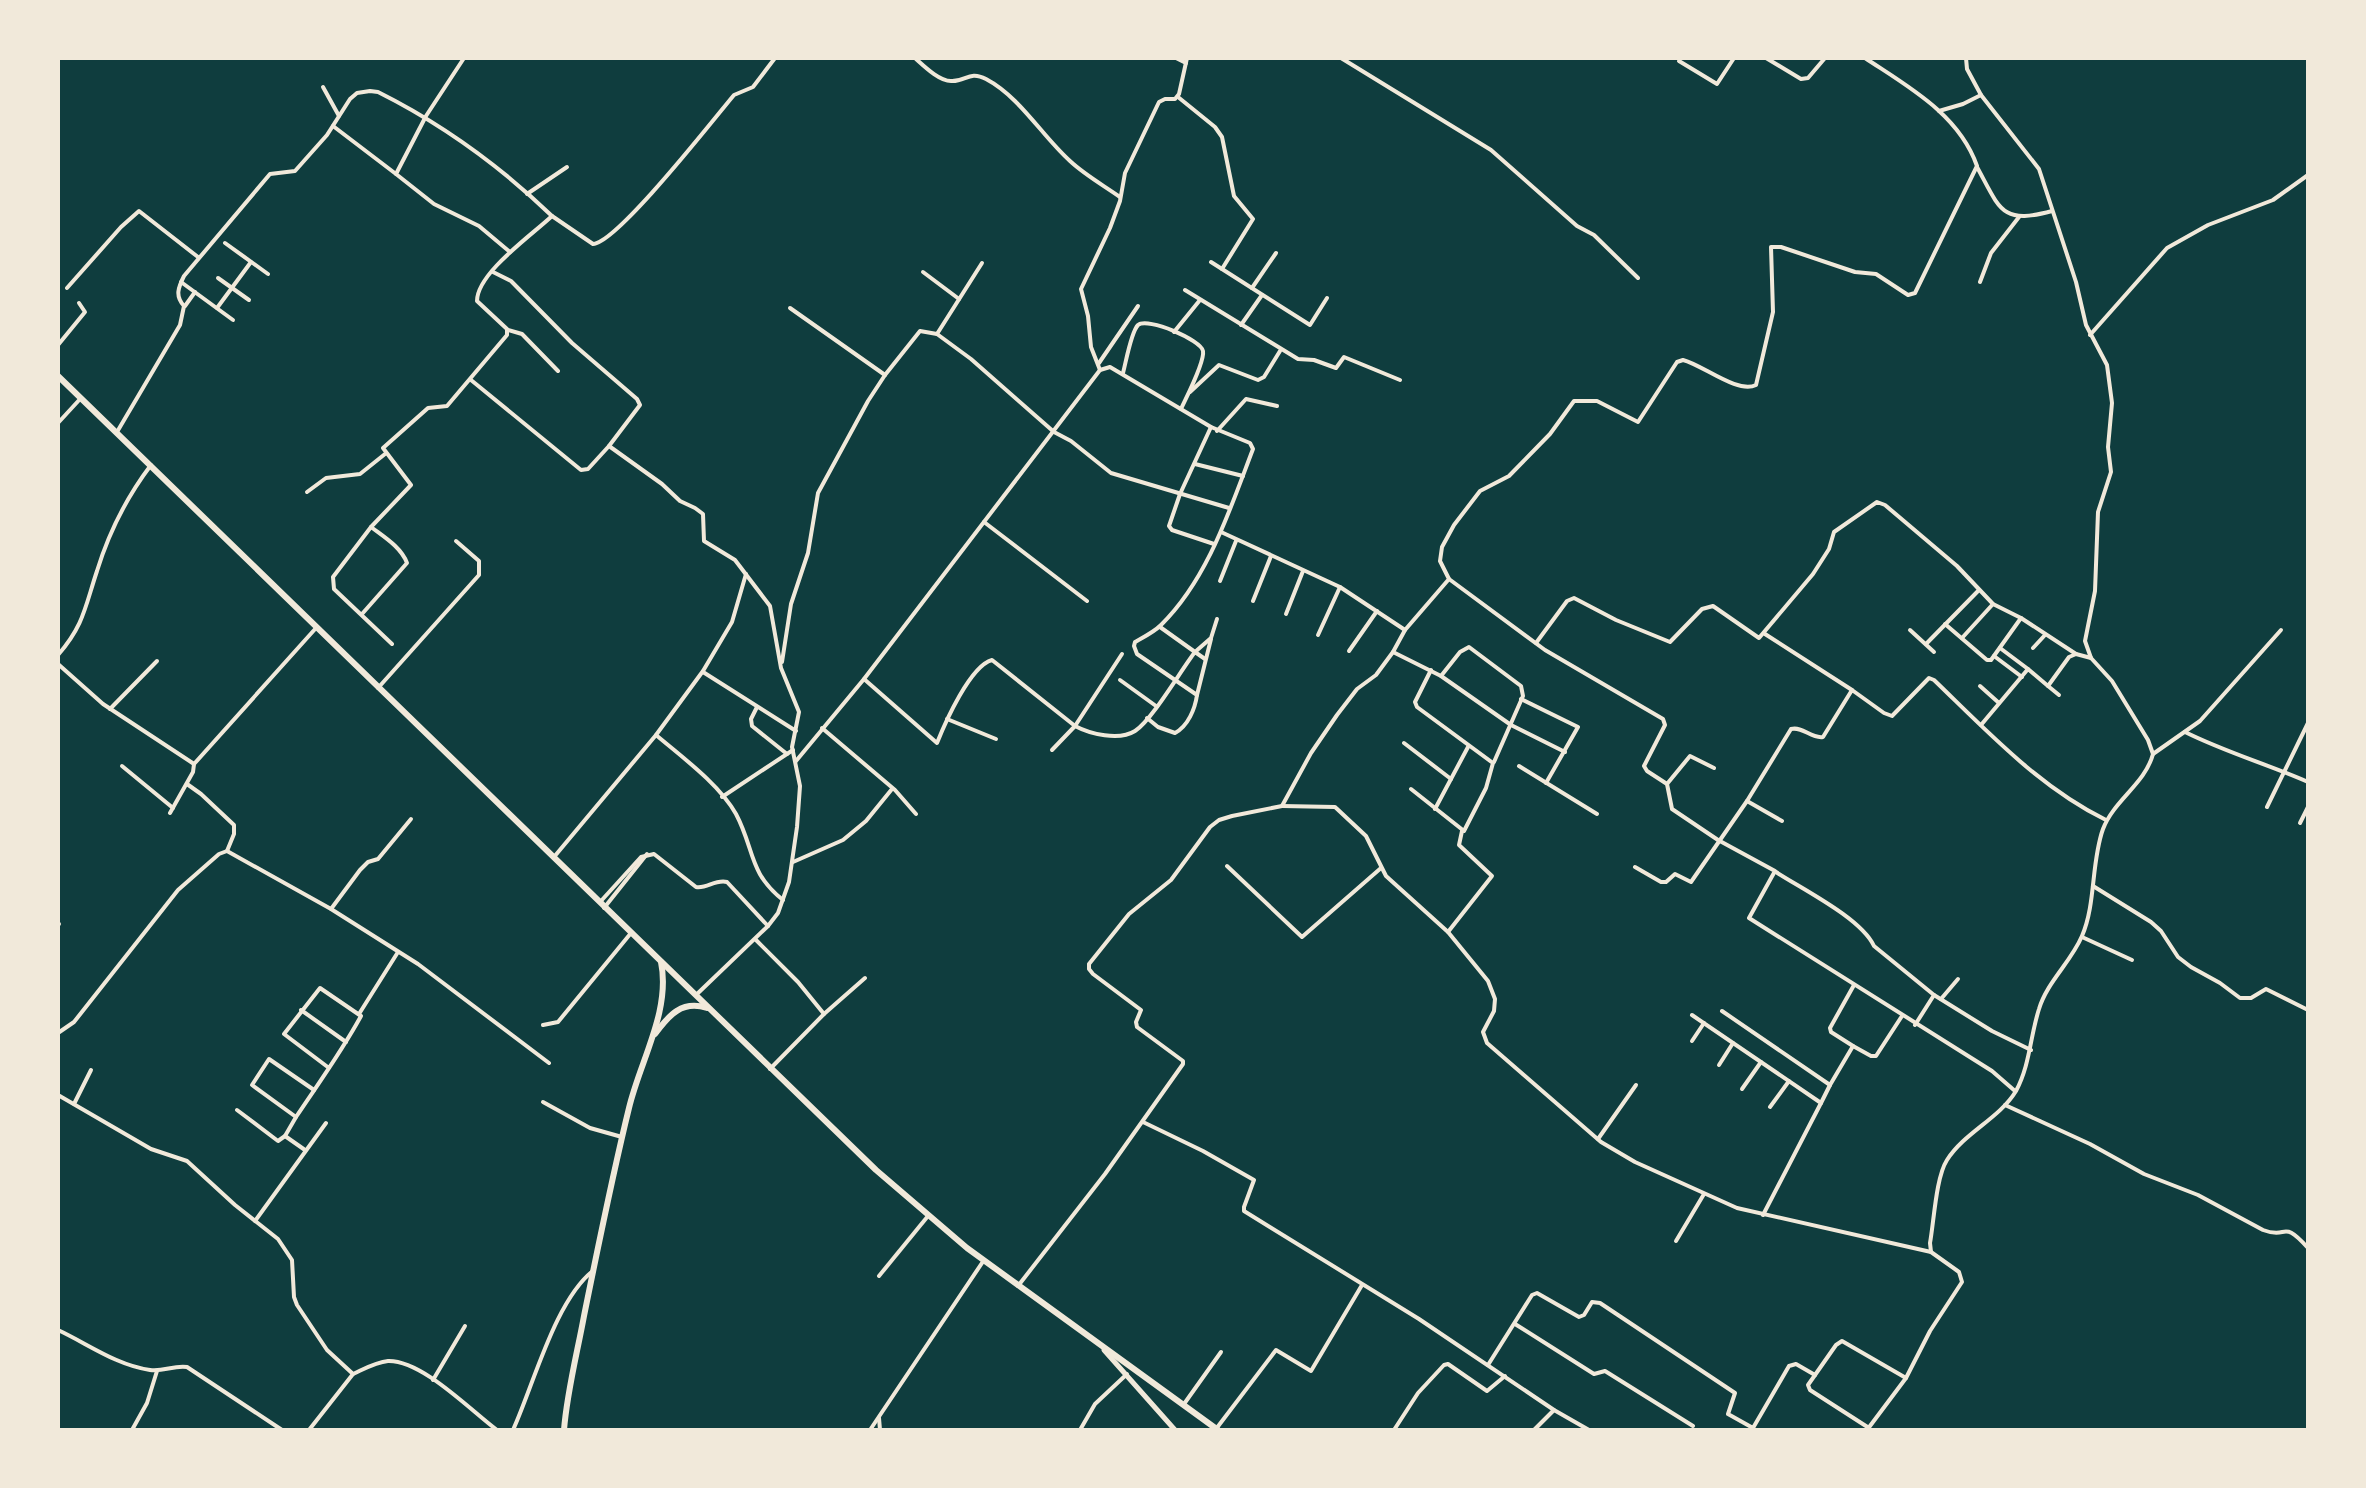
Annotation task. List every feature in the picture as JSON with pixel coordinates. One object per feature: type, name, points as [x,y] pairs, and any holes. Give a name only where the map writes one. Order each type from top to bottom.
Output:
[{"type":"highway","points":[[58,376],[842,1139],[928,1216],[984,1260],[1101,1348],[1217,1429]]},
{"type":"highway","points":[[564,1430],[622,1137],[662,996],[664,980],[661,961]]},
{"type":"highway","points":[[650,1042],[677,1009],[693,1005],[710,1009]]},
{"type":"main road","points":[[1101,1348],[1175,1430]]},
{"type":"street","points":[[396,174],[426,116],[464,58]]},
{"type":"street","points":[[184,306],[178,296],[181,282],[198,257],[267,178],[274,173],[295,171],[357,93],[370,91],[426,116],[487,159],[552,216],[593,244],[600,244],[627,222],[734,95],[753,87],[775,58]]},
{"type":"street","points":[[915,58],[946,80],[956,81],[971,75],[994,84],[1036,122],[1070,161],[1120,197]]},
{"type":"street","points":[[1176,58],[1187,61],[1178,97]]},
{"type":"street","points":[[1341,58],[1491,150],[1577,226],[1594,235],[1638,278]]},
{"type":"street","points":[[1679,61],[1717,84],[1734,58]]},
{"type":"street","points":[[1766,58],[1801,79],[1808,78],[1825,58]]},
{"type":"street","points":[[1865,58],[1916,90],[1939,111],[1965,143],[2001,207],[2019,217],[2052,211]]},
{"type":"street","points":[[1966,58],[1967,69],[1981,95],[2035,162],[2045,183],[2090,335],[2107,365],[2112,403],[2108,447],[2111,472],[2098,512],[2095,591],[2085,641],[2091,658],[2112,681],[2142,729],[2153,754]]},
{"type":"street","points":[[323,87],[339,116]]},
{"type":"street","points":[[1939,111],[1981,95]]},
{"type":"street","points":[[1099,367],[1091,347],[1081,289],[1110,228],[1125,173],[1159,102],[1178,97]]},
{"type":"street","points":[[1178,97],[1215,127],[1222,137],[1234,196],[1253,219],[1222,269]]},
{"type":"street","points":[[333,126],[434,204],[479,226],[510,252]]},
{"type":"street","points":[[1977,166],[1912,295],[1876,274],[1855,272],[1781,247],[1771,247],[1773,312],[1756,385],[1748,388],[1738,385],[1683,360],[1677,362],[1638,422],[1597,401],[1574,401],[1550,434],[1509,476],[1480,491],[1454,525],[1442,547],[1440,561],[1449,579],[1536,643],[1663,719],[1665,725],[1644,766],[1667,784],[1672,809],[1718,840],[1823,901],[1868,935],[1874,946],[1934,995],[1992,1031],[2031,1050]]},
{"type":"street","points":[[527,194],[567,167]]},
{"type":"street","points":[[2090,335],[2138,277],[2171,245],[2208,225],[2273,200],[2308,175]]},
{"type":"street","points":[[67,288],[139,211],[144,211],[198,257]]},
{"type":"street","points":[[552,216],[510,252],[478,290],[476,299],[508,330],[522,334],[558,371]]},
{"type":"street","points":[[1980,282],[1991,253],[2019,217]]},
{"type":"street","points":[[225,243],[268,274]]},
{"type":"street","points":[[1252,288],[1276,253]]},
{"type":"street","points":[[217,308],[251,262]]},
{"type":"street","points":[[1211,262],[1310,325],[1327,298]]},
{"type":"street","points":[[937,334],[982,263]]},
{"type":"street","points":[[471,380],[581,470],[588,469],[609,446],[640,405],[637,399],[572,343],[511,281],[493,272]]},
{"type":"street","points":[[923,272],[959,299]]},
{"type":"street","points":[[218,278],[249,300]]},
{"type":"street","points":[[181,282],[233,320]]},
{"type":"street","points":[[1185,290],[1298,359],[1314,360],[1336,368],[1344,357],[1400,380]]},
{"type":"street","points":[[117,432],[164,357],[180,325],[184,306],[195,292]]},
{"type":"street","points":[[1241,325],[1262,295]]},
{"type":"street","points":[[1174,332],[1200,300]]},
{"type":"street","points":[[58,345],[85,312],[79,303]]},
{"type":"street","points":[[796,761],[864,679],[1054,432],[1138,306]]},
{"type":"street","points":[[790,308],[885,375]]},
{"type":"street","points":[[1123,373],[1135,328],[1139,325],[1154,323],[1198,344],[1203,351],[1202,360],[1181,409]]},
{"type":"street","points":[[392,644],[334,589],[332,581],[371,527],[411,485],[383,448],[428,408],[447,406],[471,380],[508,330]]},
{"type":"street","points":[[781,668],[791,604],[812,537],[815,501],[885,375],[915,334],[925,330],[937,334],[1054,432],[1071,441],[1111,473],[1229,508]]},
{"type":"street","points":[[1188,393],[1219,365],[1258,380],[1264,377],[1280,350]]},
{"type":"street","points":[[1099,367],[1110,367],[1123,373],[1217,431],[1253,446],[1221,532],[1201,571],[1160,627],[1135,642],[1134,649],[1197,695]]},
{"type":"street","points":[[58,423],[81,398]]},
{"type":"street","points":[[1217,431],[1246,399],[1277,406]]},
{"type":"street","points":[[1211,427],[1170,520],[1172,530],[1214,544]]},
{"type":"street","points":[[609,446],[662,484],[680,501],[703,514],[704,541],[735,560],[746,574],[773,612],[781,668],[799,712],[793,750],[800,804],[783,900],[756,940],[696,995]]},
{"type":"street","points":[[307,492],[326,478],[360,474],[385,454]]},
{"type":"street","points":[[1194,464],[1243,476]]},
{"type":"street","points":[[58,655],[80,627],[116,519],[131,491],[151,465]]},
{"type":"street","points":[[1536,643],[1567,601],[1574,598],[1616,620],[1670,642],[1702,609],[1713,606],[1755,637],[1765,634],[1823,559],[1834,532],[1877,502],[1922,535],[1993,604],[2021,618],[2076,654],[2091,658]]},
{"type":"street","points":[[984,522],[1087,601]]},
{"type":"street","points":[[362,614],[407,563],[394,545],[371,527]]},
{"type":"street","points":[[1221,532],[1340,587],[1405,630]]},
{"type":"street","points":[[378,688],[479,575],[479,561],[456,541]]},
{"type":"street","points":[[1220,581],[1236,541]]},
{"type":"street","points":[[1253,601],[1271,556]]},
{"type":"street","points":[[1286,614],[1303,571]]},
{"type":"street","points":[[554,857],[656,735],[703,671],[732,622],[746,574]]},
{"type":"street","points":[[1282,806],[1328,728],[1357,689],[1376,675],[1405,630],[1449,579]]},
{"type":"street","points":[[1318,635],[1340,587]]},
{"type":"street","points":[[1926,644],[1979,590]]},
{"type":"street","points":[[1962,638],[1993,604]]},
{"type":"street","points":[[1349,651],[1377,611]]},
{"type":"street","points":[[1945,624],[1984,659],[1991,660],[2021,618]]},
{"type":"street","points":[[1147,718],[1169,732],[1180,731],[1185,726],[1197,695],[1217,619]]},
{"type":"street","points":[[1160,627],[1205,659]]},
{"type":"street","points":[[122,766],[171,811],[194,764],[316,628]]},
{"type":"street","points":[[1910,630],[1934,652]]},
{"type":"street","points":[[1931,1252],[1942,1171],[1947,1160],[2005,1105],[2015,1091],[2031,1050],[2042,1001],[2082,937],[2098,845],[2106,820],[2145,772],[2153,754],[2200,721],[2281,630]]},
{"type":"street","points":[[1765,634],[1887,715],[1892,716],[1926,679],[1932,679],[2017,759],[2068,800],[2106,820]]},
{"type":"street","points":[[2033,648],[2045,634]]},
{"type":"street","points":[[864,679],[937,743],[947,719],[982,665],[992,660],[1075,726],[1086,732],[1121,735],[1138,729],[1195,652],[1211,638]]},
{"type":"street","points":[[1441,676],[1460,652],[1469,647],[1521,686],[1523,692],[1493,763],[1486,788],[1462,831],[1459,845],[1492,876],[1448,932]]},
{"type":"street","points":[[2000,648],[2059,695]]},
{"type":"street","points":[[1393,652],[1441,676],[1511,725],[1565,752]]},
{"type":"street","points":[[1052,750],[1075,726],[1122,654]]},
{"type":"street","points":[[2048,686],[2069,657],[2076,654]]},
{"type":"street","points":[[1994,656],[2022,677]]},
{"type":"street","points":[[110,709],[157,661]]},
{"type":"street","points":[[58,664],[110,709],[194,764]]},
{"type":"street","points":[[1981,725],[2028,669]]},
{"type":"street","points":[[1431,670],[1415,704],[1493,763]]},
{"type":"street","points":[[703,671],[796,731]]},
{"type":"street","points":[[1120,680],[1156,706]]},
{"type":"street","points":[[1980,686],[1999,703]]},
{"type":"street","points":[[1635,867],[1661,882],[1666,882],[1675,874],[1691,882],[1747,801],[1791,729],[1823,737],[1852,690]]},
{"type":"street","points":[[1521,699],[1578,727],[1546,783]]},
{"type":"street","points":[[758,707],[751,719],[752,726],[787,754]]},
{"type":"street","points":[[947,719],[996,739]]},
{"type":"street","points":[[2267,807],[2308,723]]},
{"type":"street","points":[[822,728],[916,814]]},
{"type":"street","points":[[2185,732],[2235,756],[2308,782]]},
{"type":"street","points":[[656,735],[687,760],[736,814],[761,880],[783,900]]},
{"type":"street","points":[[1404,743],[1451,779]]},
{"type":"street","points":[[1435,809],[1468,747]]},
{"type":"street","points":[[722,797],[793,750]]},
{"type":"street","points":[[1667,784],[1690,756],[1714,768]]},
{"type":"street","points":[[1519,766],[1597,814]]},
{"type":"street","points":[[58,1033],[74,1022],[178,890],[219,854],[227,851],[234,825],[186,784]]},
{"type":"street","points":[[792,862],[843,840],[866,821],[892,789]]},
{"type":"street","points":[[1411,789],[1462,831]]},
{"type":"street","points":[[1747,801],[1782,821]]},
{"type":"street","points":[[1018,1286],[1182,1066],[1183,1061],[1137,1027],[1141,1010],[1093,974],[1089,964],[1129,914],[1171,880],[1210,827],[1219,820],[1282,806],[1338,808],[1366,836],[1386,876],[1448,932],[1488,981],[1495,999],[1494,1011],[1483,1037],[1598,1139],[1635,1162],[1704,1194],[1763,1215],[1931,1252],[1959,1272],[1962,1282],[1930,1331],[1906,1378],[1868,1429],[1810,1390],[1808,1385],[1842,1341],[1906,1378]]},
{"type":"street","points":[[2300,823],[2308,807]]},
{"type":"street","points":[[331,909],[365,864],[378,859],[411,819]]},
{"type":"street","points":[[227,851],[331,909],[439,978],[549,1063]]},
{"type":"street","points":[[602,906],[633,864],[647,854],[660,857],[696,887],[720,880],[727,882],[768,926]]},
{"type":"street","points":[[1227,866],[1302,937],[1381,868]]},
{"type":"street","points":[[1775,871],[1749,918],[1992,1071],[2015,1091]]},
{"type":"street","points":[[2093,886],[2151,922],[2161,931],[2178,957],[2240,998],[2251,998],[2266,989],[2308,1010]]},
{"type":"street","points":[[543,1025],[558,1022],[631,933]]},
{"type":"street","points":[[2082,937],[2132,960]]},
{"type":"street","points":[[756,940],[798,982],[824,1014]]},
{"type":"street","points":[[237,1110],[276,1140],[281,1140],[346,1042],[361,1017],[359,1014],[398,952]]},
{"type":"street","points":[[770,1069],[865,978]]},
{"type":"street","points":[[1941,999],[1958,979]]},
{"type":"street","points":[[1854,985],[1830,1028],[1831,1032],[1876,1056],[1902,1016]]},
{"type":"street","points":[[329,1068],[285,1036],[301,1010],[321,988],[359,1014]]},
{"type":"street","points":[[1915,1025],[1934,995]]},
{"type":"street","points":[[301,1010],[346,1042]]},
{"type":"street","points":[[1722,1011],[1830,1085]]},
{"type":"street","points":[[1692,1015],[1821,1103]]},
{"type":"street","points":[[1692,1041],[1704,1023]]},
{"type":"street","points":[[1719,1065],[1733,1043]]},
{"type":"street","points":[[1763,1215],[1853,1046]]},
{"type":"street","points":[[296,1117],[254,1087],[252,1082],[269,1059],[314,1090]]},
{"type":"street","points":[[1742,1089],[1761,1062]]},
{"type":"street","points":[[74,1104],[91,1070]]},
{"type":"street","points":[[1770,1107],[1789,1081]]},
{"type":"street","points":[[1598,1139],[1636,1085]]},
{"type":"street","points":[[58,1095],[151,1149],[187,1161],[287,1250],[294,1271],[297,1305],[327,1350],[353,1374]]},
{"type":"street","points":[[543,1102],[590,1128],[622,1137]]},
{"type":"street","points":[[2005,1105],[2090,1144],[2144,1174],[2198,1195],[2263,1230],[2271,1233],[2294,1232],[2308,1248]]},
{"type":"street","points":[[1143,1122],[1207,1153],[1254,1181],[1244,1211],[1419,1319],[1589,1430]]},
{"type":"street","points":[[255,1221],[326,1123]]},
{"type":"street","points":[[285,1136],[305,1150]]},
{"type":"street","points":[[1676,1241],[1704,1194]]},
{"type":"street","points":[[879,1276],[928,1216]]},
{"type":"street","points":[[870,1430],[984,1260]]},
{"type":"street","points":[[513,1430],[569,1299],[582,1279],[594,1270]]},
{"type":"street","points":[[1217,1429],[1276,1350],[1311,1371],[1362,1285]]},
{"type":"street","points":[[1488,1365],[1535,1294],[1579,1317],[1594,1301],[1600,1303],[1735,1393],[1728,1414],[1754,1429],[1789,1366],[1796,1364],[1815,1375]]},
{"type":"street","points":[[1515,1324],[1594,1374],[1605,1371],[1693,1426]]},
{"type":"street","points":[[433,1380],[465,1326]]},
{"type":"street","points":[[58,1330],[123,1364],[157,1371],[187,1367],[282,1430]]},
{"type":"street","points":[[1184,1404],[1221,1352]]},
{"type":"street","points":[[309,1430],[353,1374],[384,1361],[395,1361],[433,1380],[497,1430]]},
{"type":"street","points":[[1394,1430],[1418,1393],[1444,1365],[1457,1369],[1485,1390],[1490,1390],[1505,1376]]},
{"type":"street","points":[[132,1430],[147,1403],[157,1371]]},
{"type":"street","points":[[1080,1430],[1095,1404],[1127,1374]]},
{"type":"street","points":[[1534,1430],[1554,1410]]},
{"type":"street","points":[[879,1415],[880,1430]]}]
